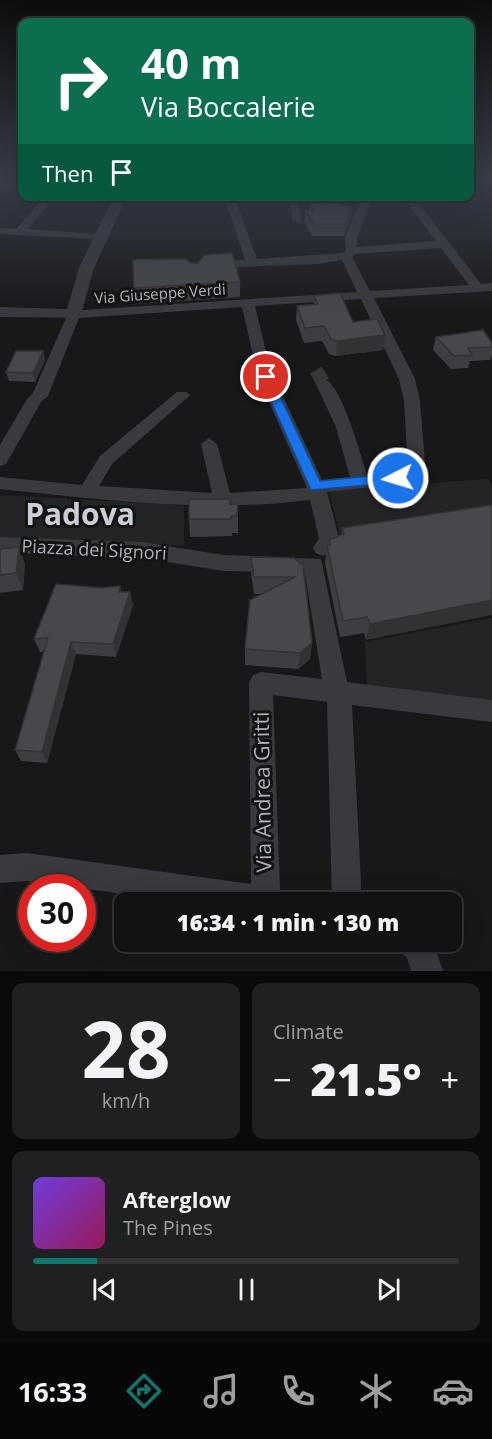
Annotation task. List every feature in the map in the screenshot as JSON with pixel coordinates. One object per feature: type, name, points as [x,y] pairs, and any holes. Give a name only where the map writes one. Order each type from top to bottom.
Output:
[{"type":"street","points":[[19,232],[26,224]]},
{"type":"street","points":[[0,460],[34,399],[40,396],[74,314],[79,288],[106,224]]},
{"type":"street","points":[[239,224],[252,262]]},
{"type":"street","points":[[0,483],[87,492],[191,498],[274,499],[360,482],[417,476],[412,401],[407,379],[349,254],[351,238],[356,224]]},
{"type":"street","points":[[428,224],[478,288]]},
{"type":"street","points":[[0,231],[95,237]]},
{"type":"street","points":[[197,267],[443,244]]},
{"type":"street","name":"Via Giuseppe Verdi","points":[[74,314],[367,297],[492,287]]},
{"type":"street","points":[[248,304],[264,370],[317,490],[328,538],[319,556],[332,675],[339,691],[347,892]]},
{"type":"street","points":[[0,312],[74,314]]},
{"type":"street","points":[[324,384],[344,427],[360,482]]},
{"type":"street","points":[[87,492],[106,460],[182,395]]},
{"type":"street","points":[[209,444],[222,498]]},
{"type":"street","name":"Piazza dei Signori","points":[[0,545],[142,550],[224,563],[319,556]]},
{"type":"street","name":"Via Andrea Gritti","points":[[271,892],[261,682],[339,691]]},
{"type":"street","points":[[339,691],[492,711]]},
{"type":"street","points":[[0,869],[27,867],[201,892]]},
{"type":"street","points":[[421,952],[427,971]]},
{"type":"shaded area","points":[[488,479],[492,487],[492,517],[341,541],[329,490]]},
{"type":"shaded area","points":[[0,495],[184,505],[184,546],[0,538]]},
{"type":"shaded area","points":[[492,618],[492,700],[367,689],[365,642]]},
{"type":"building","points":[[232,253],[240,282],[134,288],[133,260],[186,259],[190,263],[198,263],[205,255]]},
{"type":"building","points":[[340,293],[353,322],[377,319],[385,335],[337,341],[331,339],[324,326],[305,328],[297,306],[318,304],[314,296]]},
{"type":"building","points":[[483,330],[492,343],[492,347],[468,348],[472,355],[454,356],[436,337]]},
{"type":"building","points":[[16,351],[43,351],[33,373],[6,372]]},
{"type":"building","points":[[189,499],[230,499],[230,504],[238,504],[237,516],[231,516],[231,519],[189,519]]},
{"type":"building","points":[[492,505],[492,600],[370,624],[367,617],[343,621],[327,546],[330,545],[329,540],[344,534],[342,528]]},
{"type":"building","points":[[19,547],[16,573],[0,575],[0,549]]},
{"type":"building","points":[[251,557],[294,558],[303,565],[312,643],[300,653],[245,649],[250,600],[295,577],[254,577]]},
{"type":"building","points":[[56,584],[102,588],[120,586],[119,592],[130,592],[113,644],[71,642],[42,752],[15,750],[48,638],[34,639]]},
{"type":"tunnel","points":[[316,370],[324,384]]},
{"type":"district","name":"Padova","points":[[80,515]]},
{"type":"route","points":[[266,377],[316,487],[398,478]]}]
